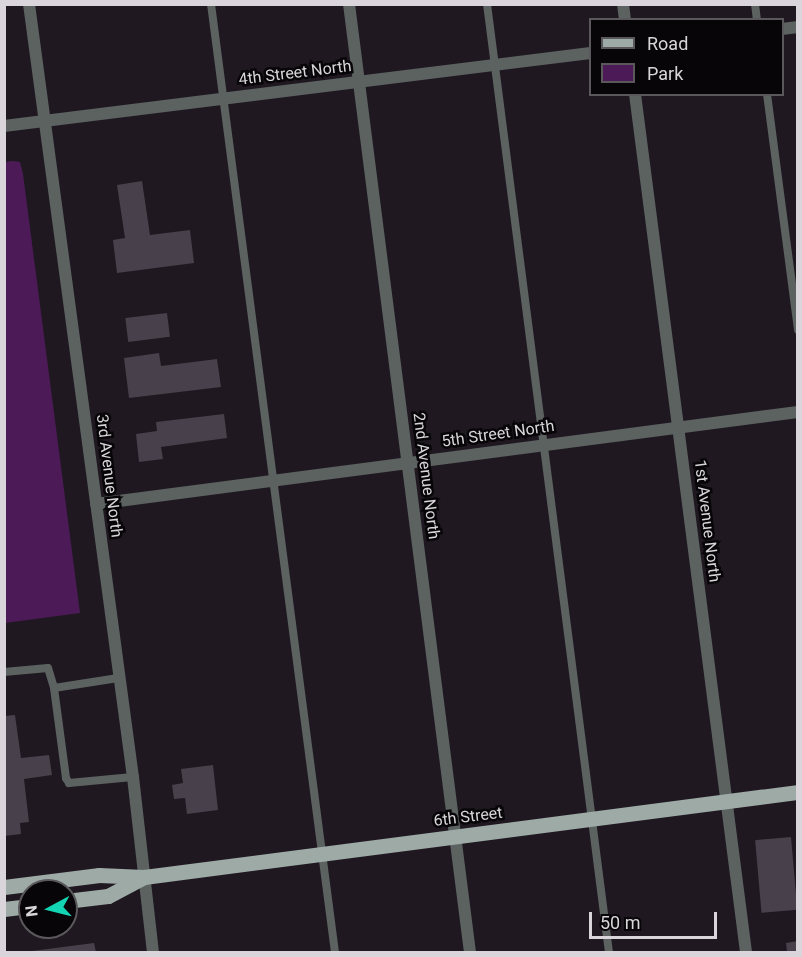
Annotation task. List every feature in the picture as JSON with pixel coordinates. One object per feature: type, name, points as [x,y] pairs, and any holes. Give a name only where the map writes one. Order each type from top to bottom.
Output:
[{"type":"main road","name":"6th Street","points":[[4,887],[99,875],[144,877],[798,792]]},
{"type":"main road","name":"6th Street","points":[[78,900],[108,896],[144,877]]},
{"type":"street","name":"3rd Avenue North","points":[[29,4],[47,121],[118,678],[133,777],[153,952]]},
{"type":"street","name":"2nd Avenue North","points":[[349,4],[470,952]]},
{"type":"street","name":"4th Street North","points":[[4,126],[589,53]]},
{"type":"street","name":"1st Avenue North","points":[[634,96],[746,952]]},
{"type":"street","name":"5th Street North","points":[[96,504],[798,412]]},
{"type":"lane","points":[[211,4],[335,952]]},
{"type":"lane","points":[[487,4],[609,952]]},
{"type":"lane","points":[[767,96],[798,330]]},
{"type":"lane","points":[[4,672],[48,668],[54,688],[66,778],[69,783],[133,777]]},
{"type":"lane","points":[[54,688],[118,678]]},
{"type":"green space","points":[[4,162],[20,162],[23,174],[80,613],[5,623]]},
{"type":"building","points":[[142,181],[150,235],[190,230],[194,263],[117,273],[113,240],[125,238],[117,185]]},
{"type":"building","points":[[167,313],[170,337],[128,342],[125,318]]},
{"type":"building","points":[[159,353],[161,366],[217,359],[221,387],[129,398],[124,358]]},
{"type":"building","points":[[224,414],[227,438],[161,447],[163,459],[139,462],[136,434],[157,431],[156,422]]},
{"type":"building","points":[[15,715],[21,758],[49,755],[52,775],[24,779],[29,822],[20,823],[21,834],[4,836],[4,716]]},
{"type":"building","points":[[213,765],[218,810],[187,814],[185,798],[174,799],[172,785],[183,783],[181,769]]},
{"type":"building","points":[[791,837],[797,910],[761,913],[755,840]]},
{"type":"building","points":[[798,941],[798,952],[787,952],[786,943]]},
{"type":"building","points":[[94,943],[96,952],[32,952],[32,951]]}]
